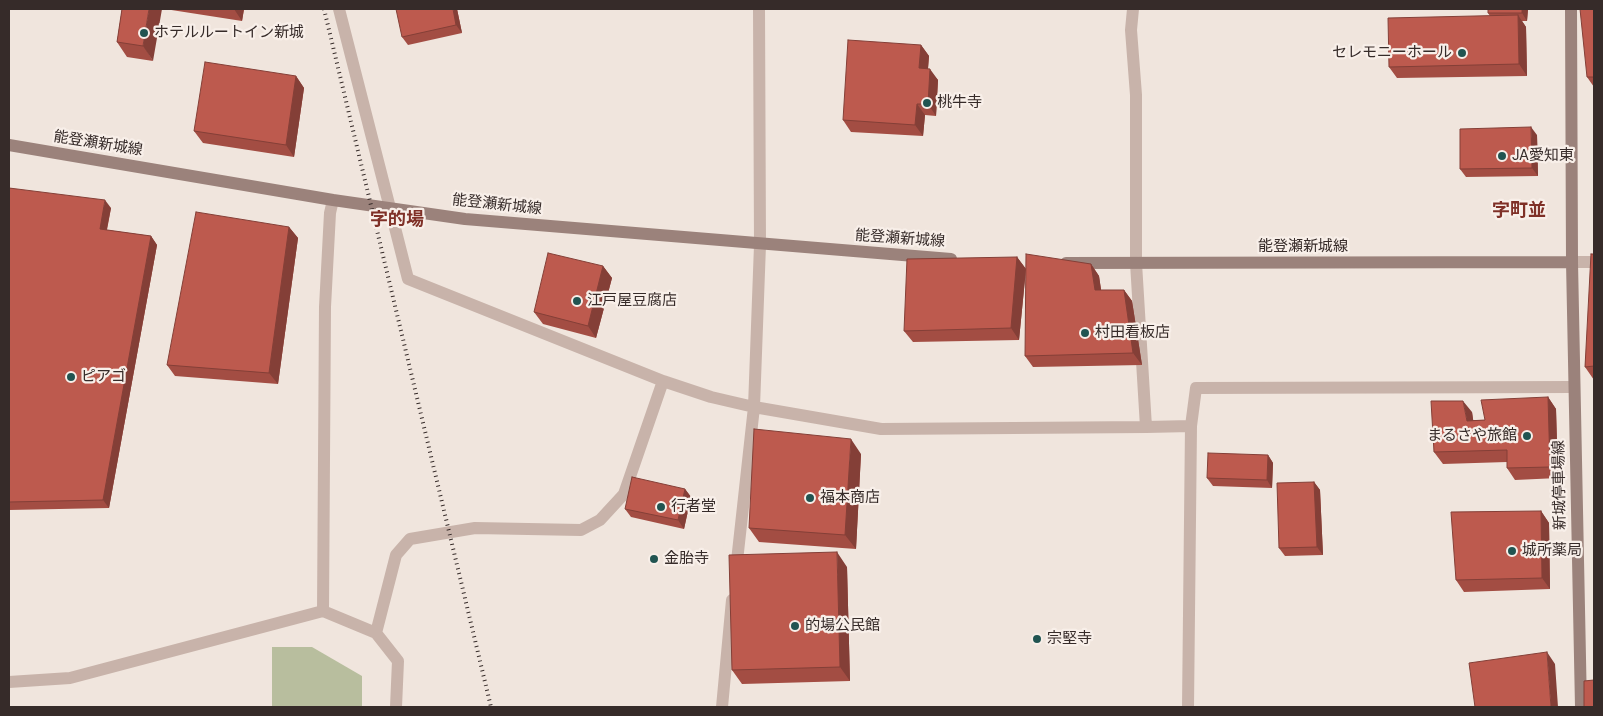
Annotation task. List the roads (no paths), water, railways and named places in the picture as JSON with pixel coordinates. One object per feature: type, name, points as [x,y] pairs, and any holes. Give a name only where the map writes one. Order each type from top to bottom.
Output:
[{"type":"main road","points":[[1571,9],[1572,262]]},
{"type":"main road","name":"能登瀬新城線","points":[[9,145],[333,200],[465,219],[760,245],[962,260]]},
{"type":"main road","name":"能登瀬新城線","points":[[1049,263],[1572,262]]},
{"type":"main road","name":"新城停車場線","points":[[1572,262],[1581,707]]},
{"type":"street","points":[[339,9],[408,279],[663,380],[711,397],[754,408],[881,429],[1191,426]]},
{"type":"street","points":[[722,707],[754,408],[760,245],[759,9]]},
{"type":"street","points":[[1133,9],[1130,30],[1136,95],[1136,264],[1146,427]]},
{"type":"street","points":[[323,611],[324,307],[330,213],[333,200]]},
{"type":"street","points":[[1572,262],[1594,262]]},
{"type":"street","points":[[376,633],[396,555],[410,539],[475,528],[581,530],[600,520],[624,494],[663,380]]},
{"type":"street","points":[[1188,707],[1191,426],[1196,388],[1574,387]]},
{"type":"street","points":[[9,682],[70,678],[323,611],[376,633],[398,660],[396,707]]},
{"type":"railway","points":[[324,9],[491,707]]},
{"type":"place","name":"ホテルルートイン新城","points":[[144,33]]},
{"type":"place","name":"セレモニーホール","points":[[1462,53]]},
{"type":"place","name":"桃牛寺","points":[[927,103]]},
{"type":"place","name":"JA愛知東","points":[[1502,156]]},
{"type":"place","name":"江戸屋豆腐店","points":[[577,301]]},
{"type":"place","name":"村田看板店","points":[[1085,333]]},
{"type":"place","name":"ピアゴ","points":[[71,377]]},
{"type":"place","name":"まるさや旅館","points":[[1527,436]]},
{"type":"place","name":"福本商店","points":[[810,498]]},
{"type":"place","name":"行者堂","points":[[661,507]]},
{"type":"place","name":"城所薬局","points":[[1512,551]]},
{"type":"place","name":"金胎寺","points":[[654,559]]},
{"type":"place","name":"的場公民館","points":[[795,626]]},
{"type":"place","name":"宗堅寺","points":[[1037,639]]},
{"type":"district","name":"字町並","points":[[1519,211]]},
{"type":"district","name":"字的場","points":[[397,220]]}]
